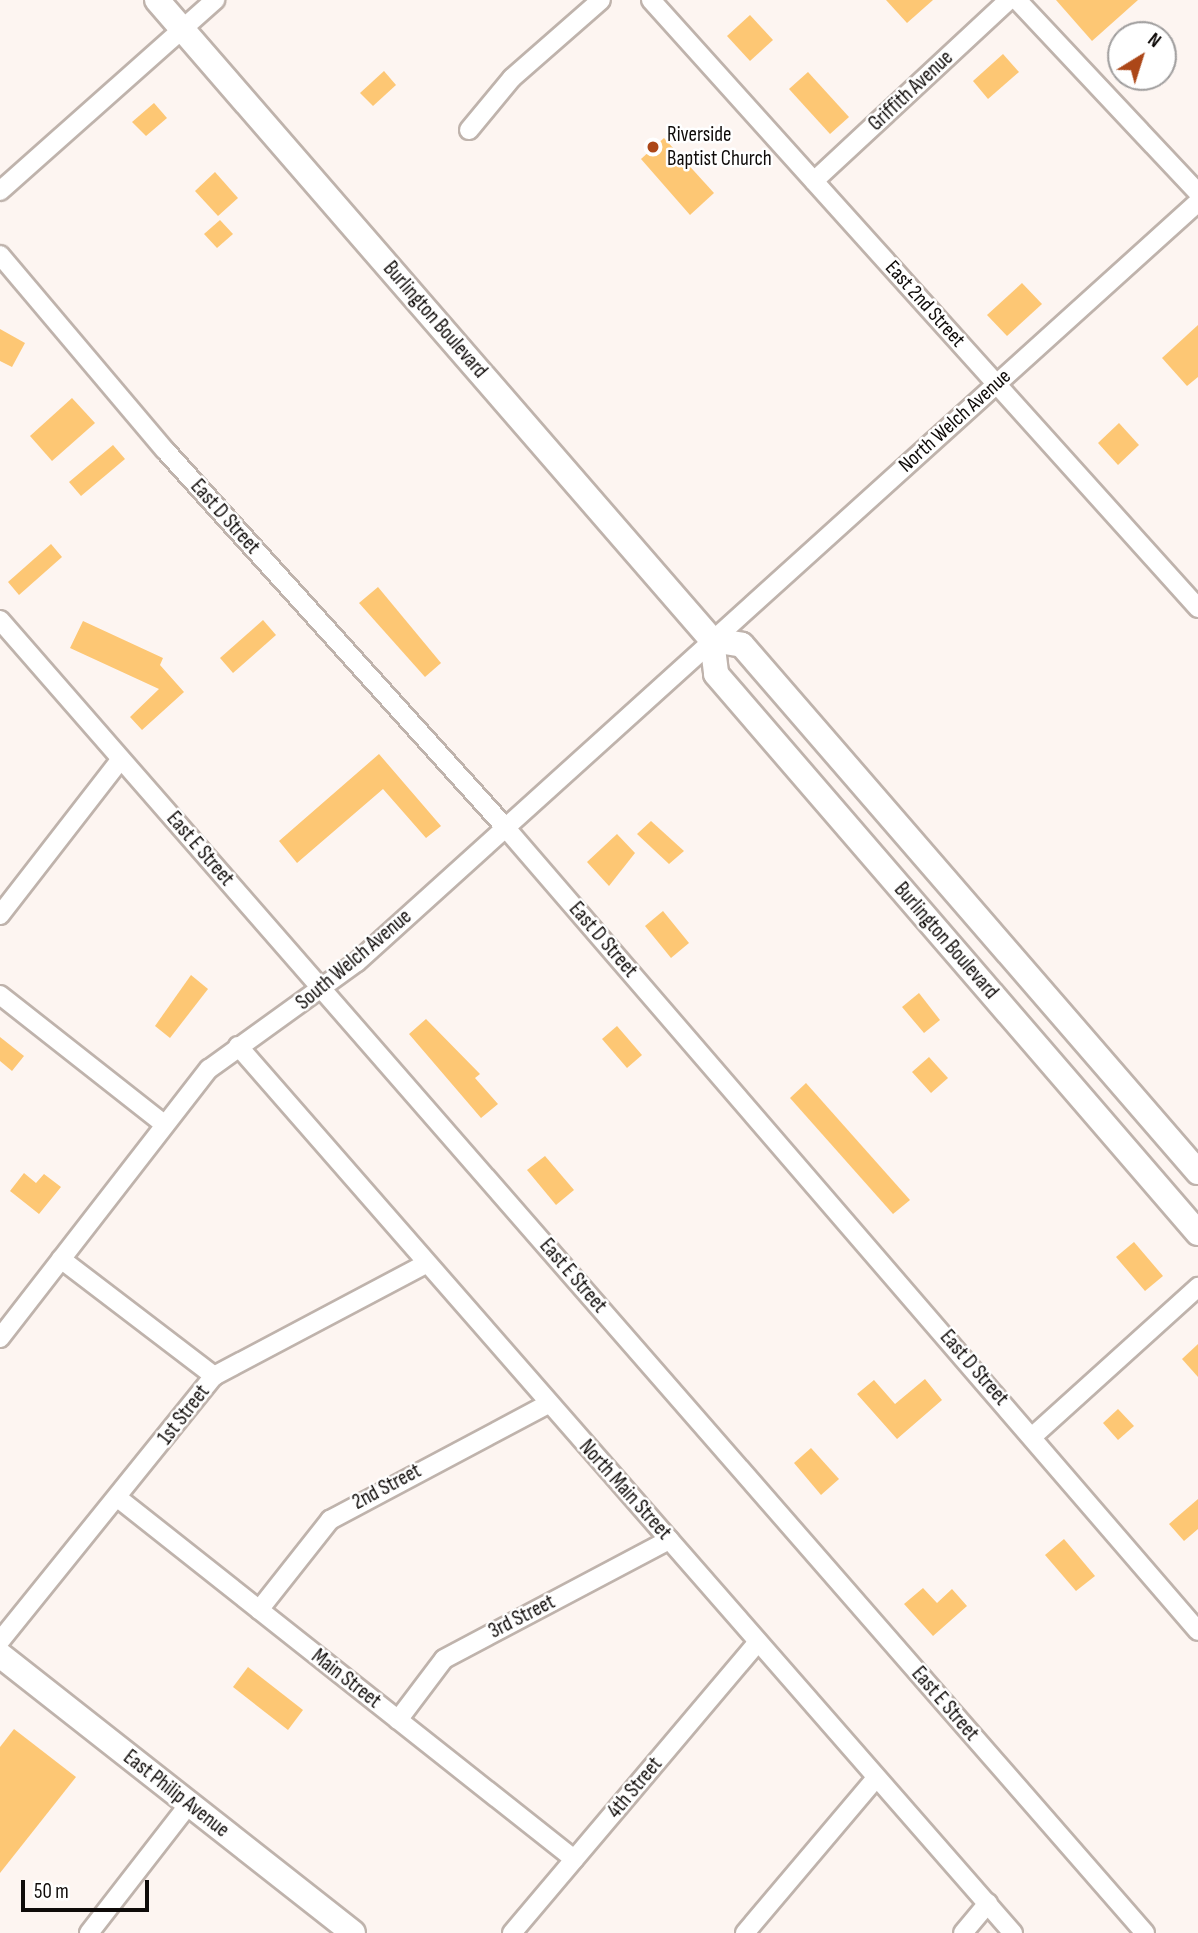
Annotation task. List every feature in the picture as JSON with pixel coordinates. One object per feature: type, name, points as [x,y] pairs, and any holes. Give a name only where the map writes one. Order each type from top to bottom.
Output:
[{"type":"street","name":"Burlington Boulevard","points":[[157,0],[712,640],[716,674],[1198,1233]]},
{"type":"street","points":[[0,191],[215,0]]},
{"type":"street","points":[[468,130],[512,78],[601,0]]},
{"type":"street","name":"East 2nd Street","points":[[651,0],[1198,608]]},
{"type":"street","name":"Griffith Avenue","points":[[814,181],[1009,0]]},
{"type":"street","points":[[1017,0],[1198,193]]},
{"type":"street","name":"North Welch Avenue","points":[[712,640],[1198,202]]},
{"type":"street","name":"East D Street","points":[[0,255],[165,450],[505,827],[1198,1631]]},
{"type":"street","name":"East E Street","points":[[0,620],[1145,1933]]},
{"type":"street","name":"Burlington Boulevard","points":[[712,640],[742,645],[1198,1172]]},
{"type":"street","name":"South Welch Avenue","points":[[2,1332],[209,1069],[238,1046],[323,989],[712,640]]},
{"type":"street","points":[[0,915],[121,759]]},
{"type":"street","points":[[0,995],[164,1124]]},
{"type":"street","name":"North Main Street","points":[[238,1046],[548,1404],[1013,1933]]},
{"type":"street","points":[[61,1259],[214,1376]]},
{"type":"street","name":"1st Street","points":[[0,1641],[214,1376],[427,1263]]},
{"type":"street","points":[[1032,1437],[1198,1287]]},
{"type":"street","name":"2nd Street","points":[[259,1610],[330,1520],[548,1404]]},
{"type":"street","name":"Main Street","points":[[118,1498],[574,1859]]},
{"type":"street","name":"3rd Street","points":[[398,1720],[450,1655],[669,1540]]},
{"type":"street","name":"4th Street","points":[[522,1929],[574,1859],[758,1642]]},
{"type":"street","name":"East Philip Avenue","points":[[0,1655],[353,1933]]},
{"type":"street","points":[[745,1933],[876,1778]]},
{"type":"street","points":[[89,1933],[188,1804]]},
{"type":"street","points":[[963,1933],[988,1903]]},
{"type":"building","points":[[886,0],[933,0],[907,23]]},
{"type":"building","points":[[1056,0],[1138,0],[1114,21],[1107,21],[1107,28],[1092,41]]},
{"type":"building","points":[[750,15],[773,40],[750,61],[727,36]]},
{"type":"building","points":[[1003,54],[1019,72],[988,99],[973,81]]},
{"type":"building","points":[[384,71],[396,85],[373,106],[360,93]]},
{"type":"building","points":[[808,72],[849,117],[830,134],[789,89]]},
{"type":"building","points":[[154,103],[167,118],[146,136],[132,122]]},
{"type":"building","points":[[664,138],[714,193],[690,215],[641,159]]},
{"type":"building","points":[[215,172],[238,198],[218,216],[195,191]]},
{"type":"building","points":[[220,220],[233,234],[217,248],[204,234]]},
{"type":"building","points":[[1022,283],[1042,304],[1007,336],[987,315]]},
{"type":"building","points":[[1198,325],[1198,377],[1187,386],[1162,358]]},
{"type":"building","points":[[0,329],[25,343],[12,367],[0,361]]},
{"type":"building","points":[[72,398],[95,423],[52,461],[30,436]]},
{"type":"building","points":[[1119,423],[1139,445],[1118,465],[1098,443]]},
{"type":"building","points":[[113,445],[125,459],[81,496],[69,482]]},
{"type":"building","points":[[51,544],[62,557],[19,595],[8,582]]},
{"type":"building","points":[[378,587],[441,663],[425,677],[359,603]]},
{"type":"building","points":[[263,620],[276,635],[233,673],[220,658]]},
{"type":"building","points":[[83,621],[163,658],[160,665],[184,692],[142,730],[130,717],[159,689],[70,648]]},
{"type":"building","points":[[379,754],[441,826],[426,838],[383,789],[297,863],[279,841]]},
{"type":"building","points":[[651,821],[684,851],[669,864],[637,834]]},
{"type":"building","points":[[617,834],[635,853],[609,886],[587,862]]},
{"type":"building","points":[[663,911],[689,943],[671,958],[645,926]]},
{"type":"building","points":[[191,975],[208,989],[170,1038],[155,1026]]},
{"type":"building","points":[[919,993],[940,1020],[924,1033],[902,1007]]},
{"type":"building","points":[[426,1019],[480,1074],[475,1078],[498,1104],[481,1118],[409,1034]]},
{"type":"building","points":[[617,1026],[642,1055],[627,1068],[602,1039]]},
{"type":"building","points":[[0,1037],[24,1056],[12,1071],[0,1061]]},
{"type":"building","points":[[929,1057],[948,1078],[931,1093],[912,1072]]},
{"type":"building","points":[[806,1083],[910,1200],[893,1214],[790,1098]]},
{"type":"building","points":[[545,1156],[574,1190],[556,1205],[527,1170]]},
{"type":"building","points":[[24,1173],[36,1183],[44,1174],[61,1187],[39,1214],[10,1191]]},
{"type":"building","points":[[1134,1242],[1163,1276],[1145,1291],[1116,1257]]},
{"type":"building","points":[[1198,1344],[1198,1377],[1182,1359]]},
{"type":"building","points":[[925,1379],[942,1400],[897,1439],[857,1394],[874,1380],[895,1404]]},
{"type":"building","points":[[1118,1409],[1134,1426],[1118,1440],[1103,1423]]},
{"type":"building","points":[[811,1448],[839,1479],[821,1495],[794,1463]]},
{"type":"building","points":[[1198,1499],[1198,1529],[1184,1541],[1169,1524]]},
{"type":"building","points":[[1064,1539],[1095,1576],[1076,1591],[1045,1555]]},
{"type":"building","points":[[923,1588],[937,1603],[952,1589],[967,1606],[933,1636],[904,1604]]},
{"type":"building","points":[[248,1667],[303,1710],[288,1730],[233,1687]]},
{"type":"building","points":[[14,1729],[76,1777],[0,1873],[0,1747]]},
{"type":"place","name":"Riverside Baptist Church","points":[[653,147]]}]
